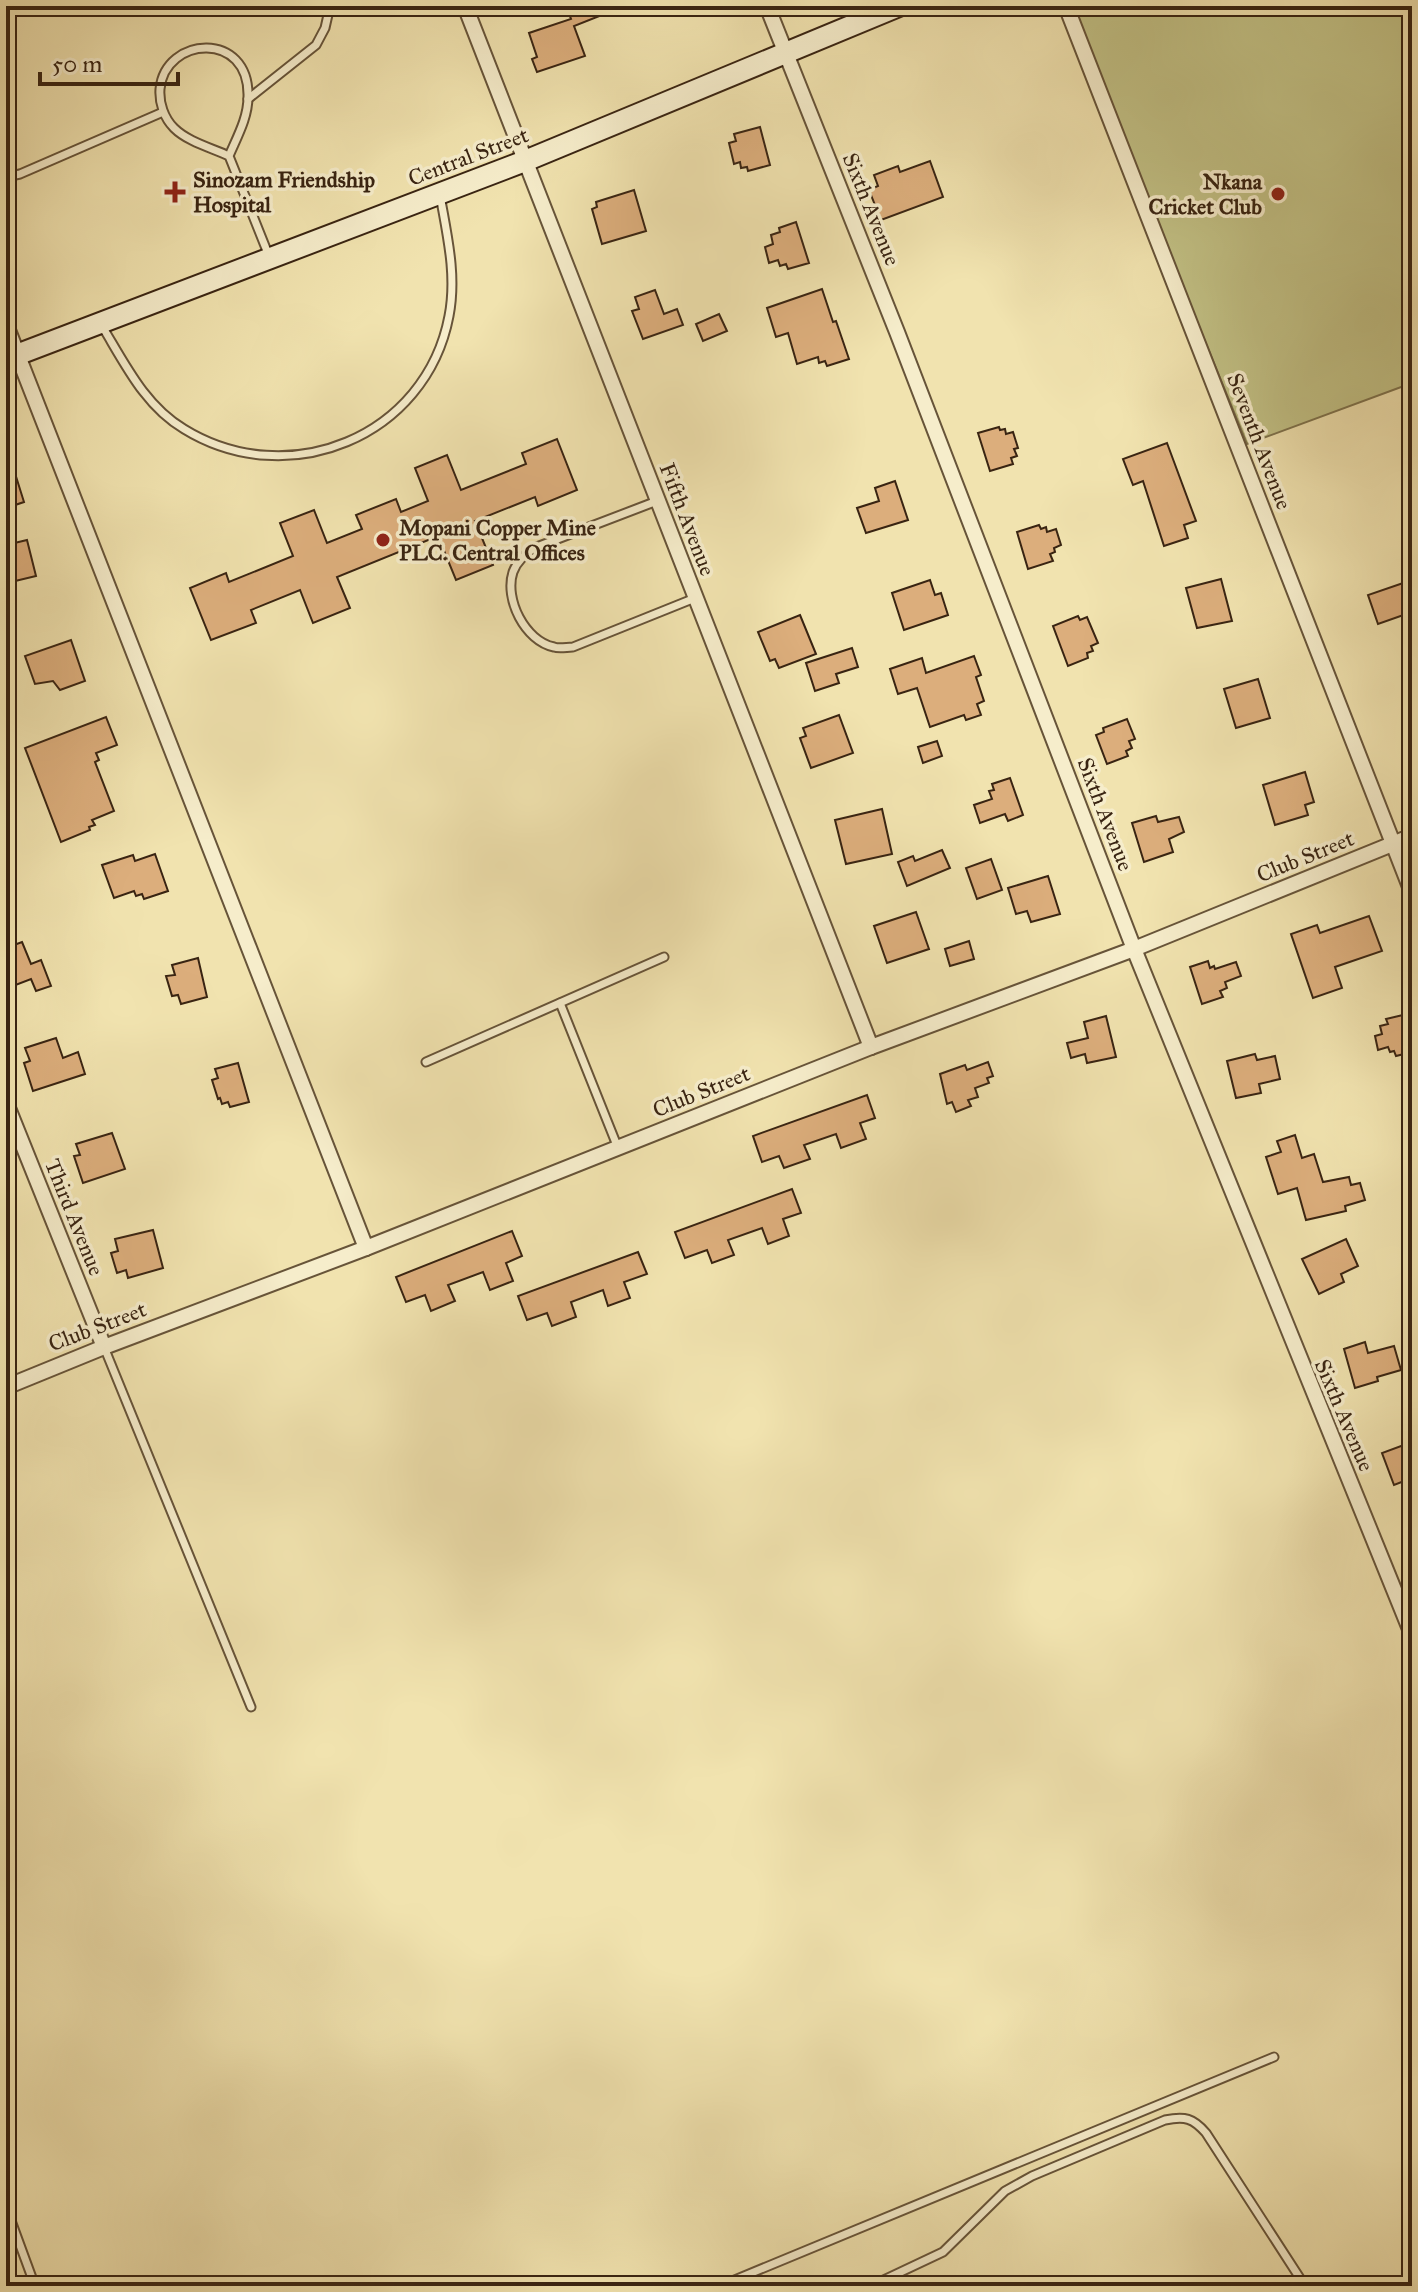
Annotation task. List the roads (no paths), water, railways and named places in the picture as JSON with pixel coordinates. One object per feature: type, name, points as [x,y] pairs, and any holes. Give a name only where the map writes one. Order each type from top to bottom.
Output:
[{"type":"main road","name":"Central Street","points":[[12,357],[525,161],[899,6]]},
{"type":"street","name":"Fifth Avenue","points":[[465,6],[871,1047]]},
{"type":"street","name":"Sixth Avenue","points":[[767,6],[930,418],[1134,949],[1412,1634]]},
{"type":"street","name":"Seventh Avenue","points":[[1066,6],[1412,892]]},
{"type":"street","points":[[6,325],[12,357],[366,1248]]},
{"type":"street","name":"Club Street","points":[[6,1387],[871,1047],[1134,949],[1412,836]]},
{"type":"street","name":"Third Avenue","points":[[6,1103],[104,1347]]},
{"type":"lane","points":[[248,99],[316,45],[325,28],[330,6]]},
{"type":"lane","points":[[229,156],[192,140],[174,128],[163,112],[159,98],[161,81],[166,67],[178,57],[202,48],[220,49],[234,56],[243,69],[248,99],[244,119],[229,156],[270,258]]},
{"type":"lane","points":[[6,177],[20,174],[163,112]]},
{"type":"lane","points":[[100,323],[138,386],[161,412],[184,429],[219,447],[262,456],[303,454],[338,447],[375,429],[403,407],[427,375],[441,346],[453,289],[439,193]]},
{"type":"lane","points":[[657,501],[534,548],[521,558],[511,584],[518,614],[539,641],[555,648],[573,647],[695,598]]},
{"type":"lane","points":[[426,1062],[664,957]]},
{"type":"lane","points":[[560,1003],[618,1148]]},
{"type":"lane","points":[[104,1347],[251,1707]]},
{"type":"lane","points":[[720,2286],[1274,2057]]},
{"type":"lane","points":[[871,2286],[943,2252],[1005,2191],[1032,2176],[1165,2120],[1182,2117],[1195,2120],[1206,2133],[1305,2286]]},
{"type":"lane","points":[[6,2207],[35,2286]]},
{"type":"place","name":"Sinozam Friendship Hospital","points":[[175,192]]},
{"type":"place","name":"Nkana Cricket Club","points":[[1278,194]]},
{"type":"place","name":"Mopani Copper Mine PLC. Central Offices","points":[[383,540]]}]
